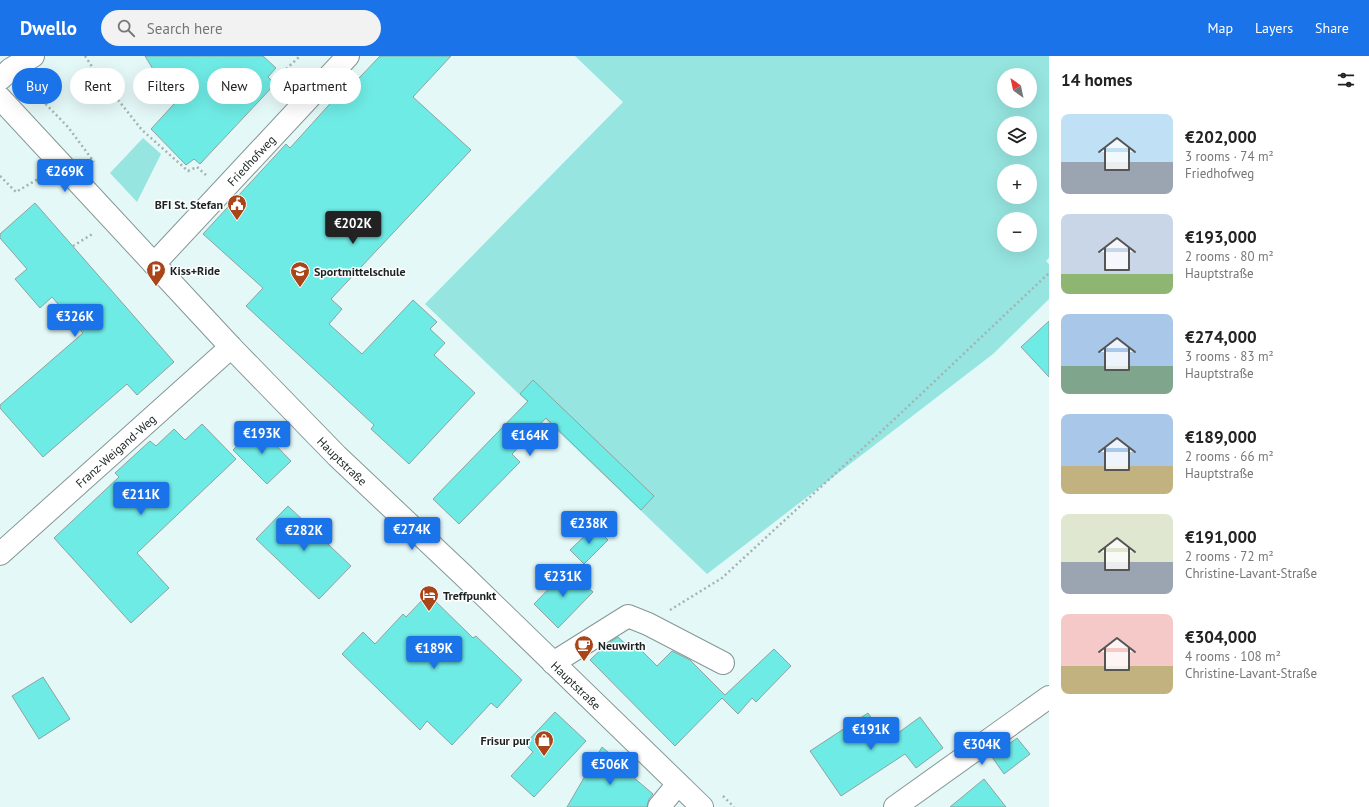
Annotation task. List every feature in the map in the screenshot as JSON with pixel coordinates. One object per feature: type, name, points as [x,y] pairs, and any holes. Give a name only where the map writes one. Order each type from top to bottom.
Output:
[{"type":"main road","points":[[2,89],[33,56]]},
{"type":"main road","name":"Friedhofweg","points":[[154,264],[348,56]]},
{"type":"main road","name":"Hauptstraße","points":[[2,89],[111,218],[231,347],[337,456],[702,807]]},
{"type":"main road","name":"Franz-Weigand-Weg","points":[[0,554],[231,347]]},
{"type":"main road","points":[[553,663],[628,616],[648,624],[723,664]]},
{"type":"main road","points":[[895,807],[1049,697]]},
{"type":"main road","points":[[659,807],[678,784]]},
{"type":"path","points":[[85,56],[95,71],[142,130],[188,171],[197,167],[207,176]]},
{"type":"path","points":[[287,68],[300,56]]},
{"type":"path","points":[[2,89],[68,127],[95,164]]},
{"type":"path","points":[[0,176],[16,192],[38,179]]},
{"type":"path","points":[[73,246],[92,235],[111,218]]},
{"type":"path","points":[[648,624],[722,578],[1049,273]]},
{"type":"shaded area","points":[[575,56],[1049,56],[1049,258],[1046,261],[1049,264],[1049,299],[993,354],[707,574],[425,304],[623,102]]},
{"type":"shaded area","points":[[143,138],[161,154],[137,202],[110,173]]},
{"type":"building","points":[[145,56],[263,56],[276,68],[270,68],[270,75],[268,77],[270,79],[270,89],[262,98],[262,68],[207,68],[207,104],[256,104],[200,164],[194,159],[186,165],[151,129],[174,104],[199,104],[199,68],[152,68]]},
{"type":"building","points":[[380,56],[451,56],[413,97],[471,150],[331,299],[342,309],[329,324],[362,354],[413,300],[437,322],[430,329],[445,343],[434,355],[475,393],[409,464],[371,429],[374,425],[246,306],[263,288],[203,234],[286,144],[290,148],[330,104],[361,104],[361,76]]},
{"type":"building","points":[[35,203],[174,362],[137,395],[127,384],[43,457],[0,408],[0,405],[83,333],[52,297],[40,308],[15,279],[27,269],[0,238],[0,234]]},
{"type":"building","points":[[1049,321],[1049,377],[1021,347]]},
{"type":"building","points":[[533,380],[654,496],[641,510],[546,418],[512,454],[520,462],[459,524],[433,499],[528,401],[520,394]]},
{"type":"building","points":[[202,424],[236,459],[137,553],[169,588],[131,623],[54,538],[119,477],[115,473],[150,441],[156,446],[174,429],[185,440]]},
{"type":"building","points":[[257,426],[291,461],[267,484],[233,450]]},
{"type":"building","points":[[288,506],[351,566],[319,599],[256,539]]},
{"type":"building","points":[[594,527],[608,540],[584,564],[570,550]]},
{"type":"building","points":[[568,569],[593,592],[558,628],[534,604]]},
{"type":"building","points":[[428,594],[473,638],[476,636],[522,680],[497,708],[491,703],[452,745],[427,721],[420,730],[342,654],[363,632],[375,644],[403,614],[406,617]]},
{"type":"building","points":[[618,637],[630,648],[635,644],[657,666],[672,651],[690,660],[725,695],[774,649],[791,666],[756,702],[752,698],[738,714],[722,698],[675,746],[590,660],[607,644]]},
{"type":"building","points":[[43,677],[70,719],[39,739],[12,696]]},
{"type":"building","name":"Frisur pur","points":[[555,712],[586,741],[534,797],[511,776],[533,752],[525,744]]},
{"type":"building","points":[[868,713],[887,741],[920,717],[943,748],[916,768],[905,754],[841,796],[810,751]]},
{"type":"building","points":[[1017,738],[1030,754],[1004,774],[992,757]]},
{"type":"building","points":[[602,747],[635,775],[633,777],[653,794],[649,799],[647,807],[567,807]]},
{"type":"building","points":[[984,779],[1006,807],[950,807]]},
{"type":"place","name":"BFI St. Stefan","points":[[237,221]]},
{"type":"place","name":"Kiss+Ride","points":[[156,287]]},
{"type":"place","name":"Sportmittelschule","points":[[300,288]]},
{"type":"place","name":"Treffpunkt","points":[[429,612]]},
{"type":"place","name":"Neuwirth","points":[[584,662]]},
{"type":"place","name":"Frisur pur","points":[[544,757]]}]
